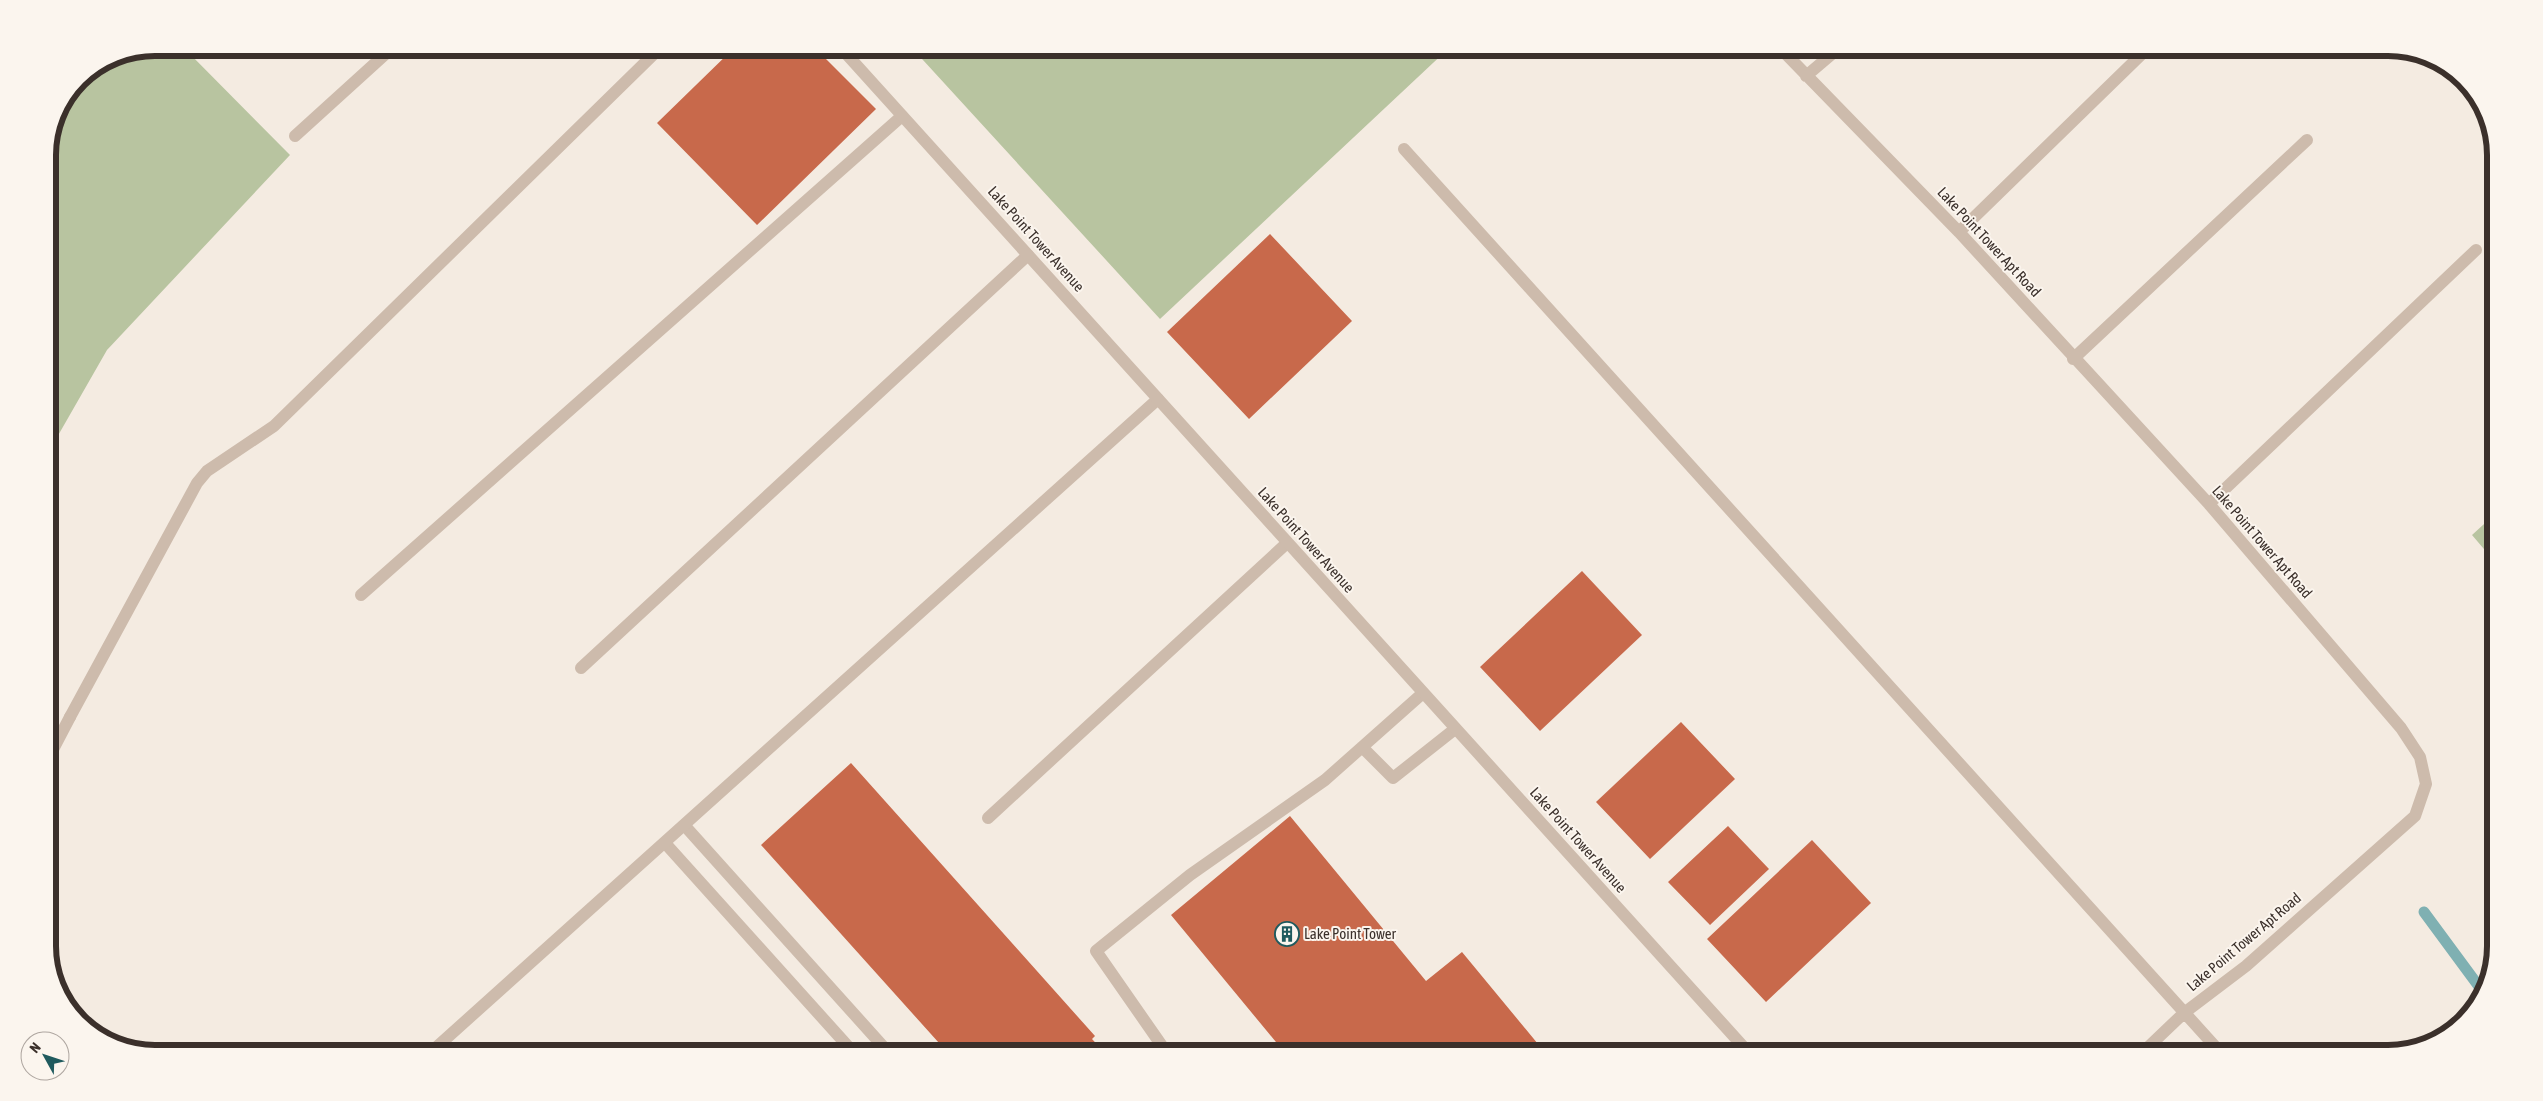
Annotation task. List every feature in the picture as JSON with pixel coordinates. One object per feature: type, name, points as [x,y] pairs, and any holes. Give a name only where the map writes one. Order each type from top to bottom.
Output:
[{"type":"street","points":[[295,136],[383,56]]},
{"type":"street","points":[[56,744],[196,483],[207,471],[274,426],[652,56]]},
{"type":"street","name":"Lake Point Tower Avenue","points":[[848,56],[1741,1045]]},
{"type":"street","name":"Lake Point Tower Apt Road","points":[[1787,56],[1959,232],[2073,359],[2210,504],[2401,728],[2420,757],[2426,784],[2415,816],[2246,966],[2184,1013],[2151,1045]]},
{"type":"street","points":[[1806,76],[1830,56]]},
{"type":"street","points":[[1959,232],[2140,56]]},
{"type":"street","points":[[361,596],[902,116]]},
{"type":"street","points":[[2073,359],[2307,140]]},
{"type":"street","points":[[1404,149],[2213,1045]]},
{"type":"street","points":[[2210,504],[2476,250]]},
{"type":"street","points":[[581,668],[1028,255]]},
{"type":"street","points":[[440,1045],[1158,399]]},
{"type":"street","points":[[988,818],[1287,543]]},
{"type":"street","points":[[1161,1045],[1096,951],[1190,875],[1325,780],[1423,693]]},
{"type":"street","points":[[1362,747],[1394,778],[1455,729]]},
{"type":"street","points":[[684,826],[881,1045]]},
{"type":"street","points":[[665,843],[846,1045]]},
{"type":"green space","points":[[149,56],[192,56],[290,155],[107,350],[56,439],[56,149],[60,130],[66,111],[73,100],[90,81],[106,69],[123,61]]},
{"type":"green space","points":[[919,56],[1440,56],[1160,319]]},
{"type":"green space","points":[[2487,521],[2487,553],[2472,535]]},
{"type":"building","points":[[726,56],[823,56],[876,109],[757,225],[657,123]]},
{"type":"building","points":[[1270,234],[1352,321],[1249,419],[1167,332]]},
{"type":"building","points":[[1582,571],[1642,635],[1540,731],[1480,667]]},
{"type":"building","points":[[1681,722],[1735,779],[1650,859],[1596,802]]},
{"type":"building","points":[[851,763],[1095,1036],[1092,1039],[1098,1045],[941,1045],[761,845]]},
{"type":"building","name":"Lake Point Tower","points":[[1290,816],[1426,981],[1462,952],[1538,1044],[1278,1045],[1171,915]]},
{"type":"building","points":[[1728,826],[1769,869],[1710,925],[1668,882]]},
{"type":"building","points":[[1812,840],[1871,903],[1766,1002],[1707,939]]},
{"type":"waterway","points":[[2424,912],[2478,986]]},
{"type":"place","name":"Lake Point Tower","points":[[1287,934]]}]
